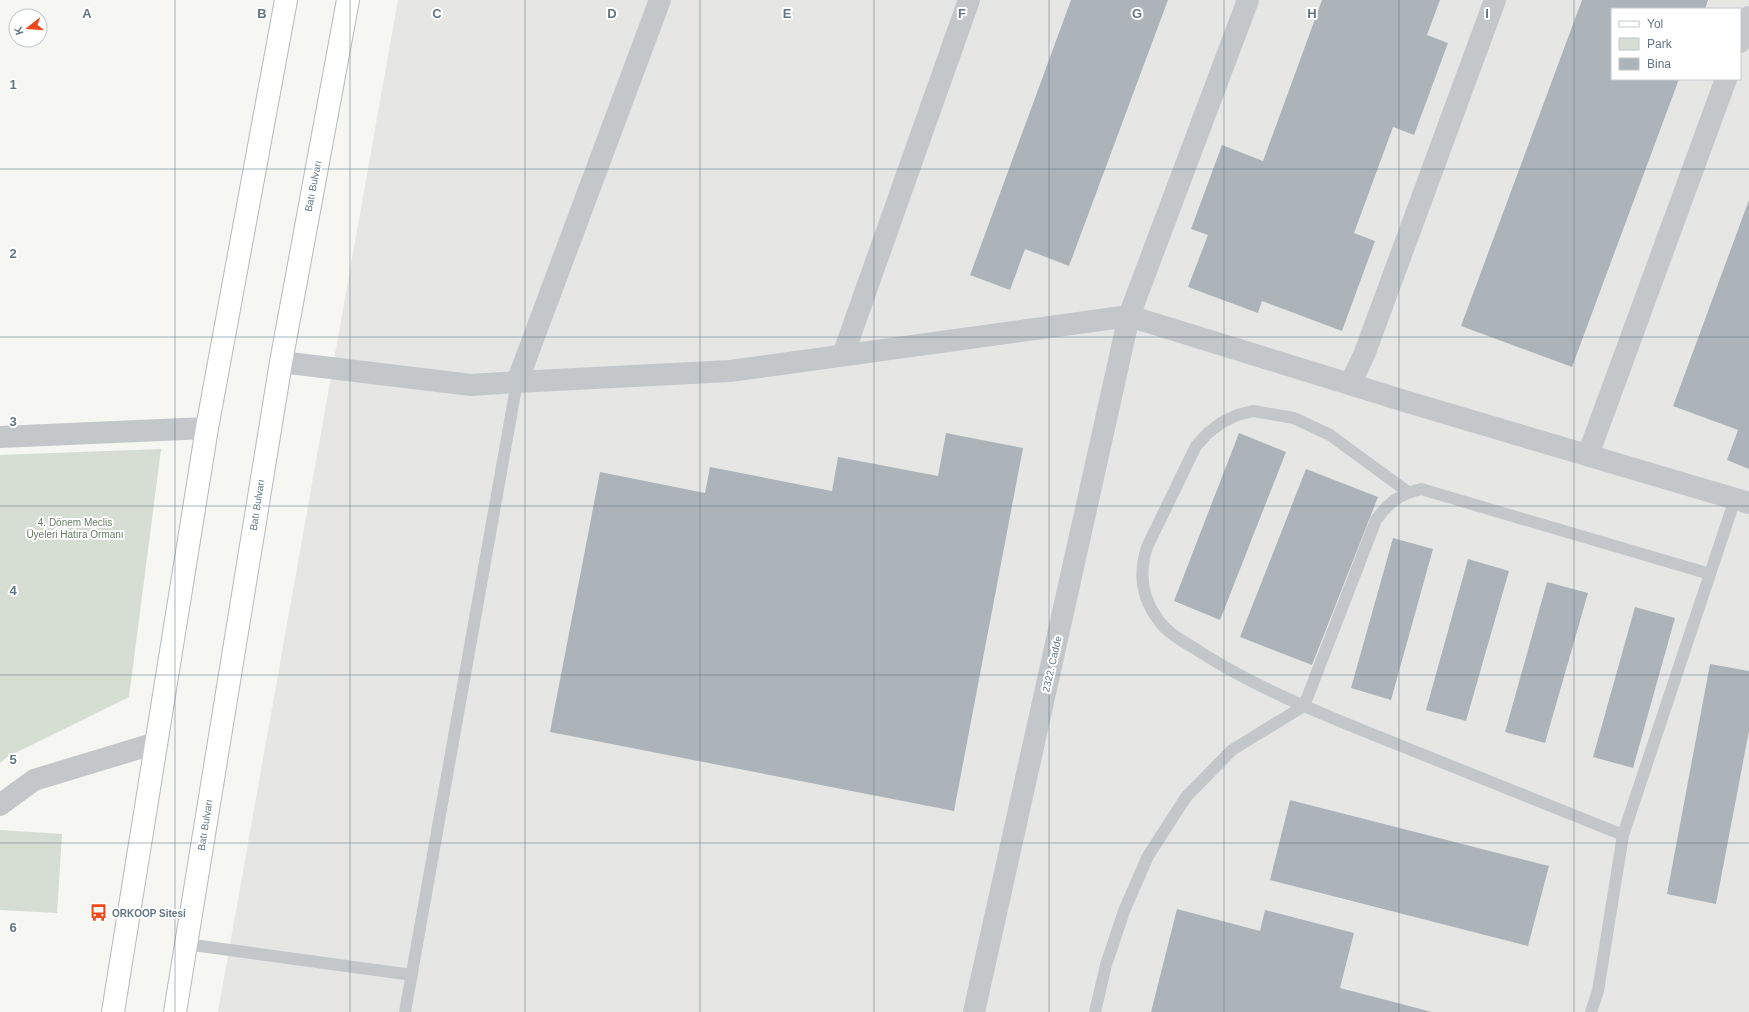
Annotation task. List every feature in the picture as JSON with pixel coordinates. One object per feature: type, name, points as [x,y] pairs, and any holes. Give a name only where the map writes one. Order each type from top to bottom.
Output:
[{"type":"main road","points":[[113,1012],[207,428],[286,0]]},
{"type":"main road","name":"Batı Bulvarı","points":[[175,1012],[281,362],[348,0]]},
{"type":"street","points":[[517,382],[660,0]]},
{"type":"street","points":[[843,355],[969,0]]},
{"type":"street","name":"2322. Cadde","points":[[974,1012],[1129,316],[1248,0]]},
{"type":"street","points":[[1350,384],[1364,355],[1495,0]]},
{"type":"street","points":[[1741,39],[1749,17]]},
{"type":"street","points":[[1588,455],[1726,80]]},
{"type":"street","points":[[281,362],[471,385],[730,371],[1129,316],[1350,384],[1742,501]]},
{"type":"street","points":[[0,437],[207,428]]},
{"type":"street","points":[[0,805],[34,780],[156,744]]},
{"type":"lane","points":[[405,1012],[517,382]]},
{"type":"lane","points":[[1408,492],[1330,434],[1294,418],[1254,411],[1237,415],[1221,423],[1208,433],[1196,446],[1147,547],[1142,561],[1142,575],[1148,603],[1157,619],[1170,632],[1219,665],[1304,706],[1623,835]]},
{"type":"lane","points":[[1095,1012],[1106,965],[1124,911],[1148,856],[1186,797],[1232,750],[1304,706],[1376,520],[1385,508],[1396,498],[1408,492],[1420,489],[1710,574]]},
{"type":"lane","points":[[1591,1012],[1598,991],[1623,835],[1710,574],[1742,501]]},
{"type":"lane","points":[[186,944],[412,975]]},
{"type":"shaded area","points":[[398,0],[1749,0],[1749,1012],[218,1012]]},
{"type":"green space","name":"4. Dönem Meclis Üyeleri Hatıra Ormanı","points":[[161,449],[129,697],[7,757],[0,763],[0,455]]},
{"type":"green space","points":[[0,830],[62,834],[57,913],[0,910]]},
{"type":"building","points":[[1071,0],[1168,0],[1069,266],[1025,249],[1010,290],[970,275]]},
{"type":"building","points":[[1322,0],[1440,0],[1427,35],[1448,43],[1414,135],[1393,127],[1354,233],[1375,241],[1342,331],[1262,301],[1258,313],[1188,287],[1208,235],[1191,229],[1222,145],[1263,161]]},
{"type":"building","points":[[1582,0],[1708,0],[1705,8],[1611,8],[1611,80],[1679,80],[1572,367],[1461,326]]},
{"type":"building","points":[[1749,200],[1749,469],[1727,460],[1738,430],[1673,406]]},
{"type":"building","points":[[946,433],[1023,448],[954,811],[550,732],[600,472],[705,493],[710,467],[832,491],[838,457],[938,476]]},
{"type":"building","points":[[1239,433],[1286,452],[1220,620],[1174,601]]},
{"type":"building","points":[[1306,469],[1378,497],[1312,665],[1240,637]]},
{"type":"building","points":[[1393,538],[1433,549],[1391,700],[1351,688]]},
{"type":"building","points":[[1468,559],[1509,571],[1466,721],[1426,710]]},
{"type":"building","points":[[1547,582],[1588,593],[1545,743],[1505,732]]},
{"type":"building","points":[[1635,607],[1675,618],[1633,768],[1593,757]]},
{"type":"building","points":[[1710,664],[1749,671],[1749,731],[1716,904],[1667,894]]},
{"type":"building","points":[[1290,800],[1549,866],[1528,946],[1270,880]]},
{"type":"building","points":[[1177,909],[1260,931],[1265,910],[1354,933],[1340,988],[1432,1012],[1151,1012]]},
{"type":"place","name":"ORKOOP Sitesi","points":[[99,913]]}]
